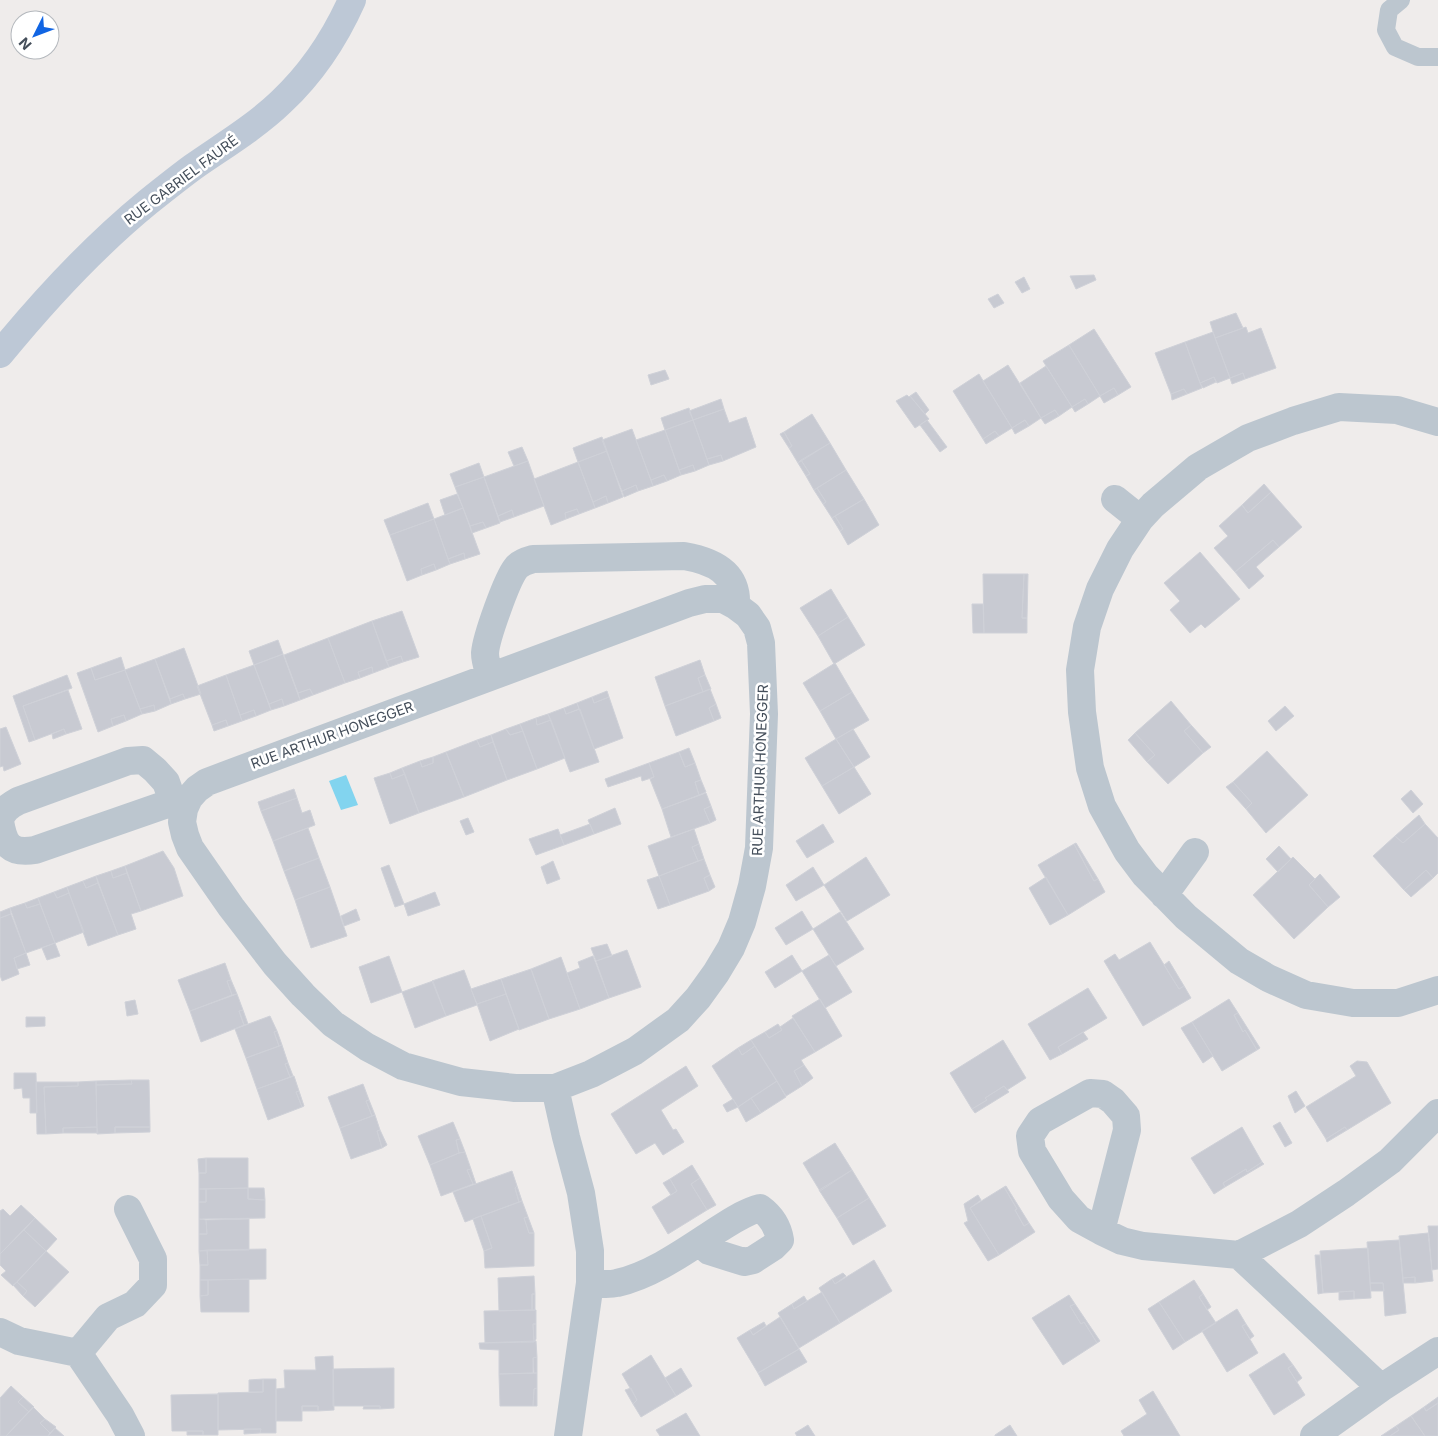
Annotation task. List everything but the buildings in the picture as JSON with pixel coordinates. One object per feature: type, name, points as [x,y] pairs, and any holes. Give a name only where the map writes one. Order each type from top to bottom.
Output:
[{"type":"street","name":"RUE GABRIEL FAURÉ","points":[[0,354],[63,282],[103,241],[162,191],[242,134],[281,102],[315,65],[344,18],[352,0]]},
{"type":"street","points":[[1433,998],[1398,1003],[1353,1003],[1306,995],[1268,978],[1238,961],[1164,895],[1127,851],[1102,806],[1090,768],[1082,712],[1080,670],[1087,627],[1104,581],[1120,549],[1140,519],[1153,504],[1198,467],[1248,438],[1338,407],[1397,410],[1438,422]]},
{"type":"street","points":[[1114,499],[1140,519]]},
{"type":"street","points":[[490,676],[485,654],[490,632],[510,577],[516,568],[524,562],[533,559],[684,556],[700,558],[714,564],[733,583],[737,595],[736,606]]},
{"type":"street","name":"RUE ARTHUR HONEGGER","points":[[490,676],[207,782],[178,805],[24,852],[10,847],[2,834],[0,821],[2,814],[7,807],[18,801],[128,761],[143,760],[156,770],[166,782],[178,805],[190,848],[231,907],[274,964],[302,996],[333,1024],[367,1047],[403,1066],[461,1082],[515,1088],[555,1088],[591,1074],[635,1051],[678,1020],[716,974],[731,948],[742,922],[752,886],[759,848],[764,714],[761,643],[757,628],[748,615],[736,606],[723,600],[705,599],[689,603],[490,676]]},
{"type":"street","points":[[1164,895],[1195,852]]},
{"type":"street","points":[[555,1088],[581,1193],[590,1251],[590,1284],[568,1436]]},
{"type":"street","points":[[1100,1231],[1127,1130],[1126,1116],[1113,1101],[1103,1094],[1090,1092],[1040,1121],[1030,1136],[1032,1151],[1061,1199],[1079,1219],[1100,1231],[1122,1241],[1143,1246],[1239,1255],[1299,1224],[1354,1188],[1390,1161],[1438,1113]]},
{"type":"street","points":[[78,1353],[108,1317],[135,1304],[154,1285],[153,1259],[128,1209]]},
{"type":"street","points":[[590,1284],[615,1284],[640,1276],[702,1240]]},
{"type":"street","points":[[1239,1255],[1381,1388]]},
{"type":"street","points":[[0,1332],[19,1341],[78,1353],[120,1415],[131,1436]]},
{"type":"street","points":[[1314,1436],[1381,1388],[1438,1351]]},
{"type":"lane","points":[[1401,0],[1388,10],[1386,30],[1395,47],[1418,57],[1438,57]]},
{"type":"water","points":[[346,775],[358,805],[341,810],[329,781]]}]
